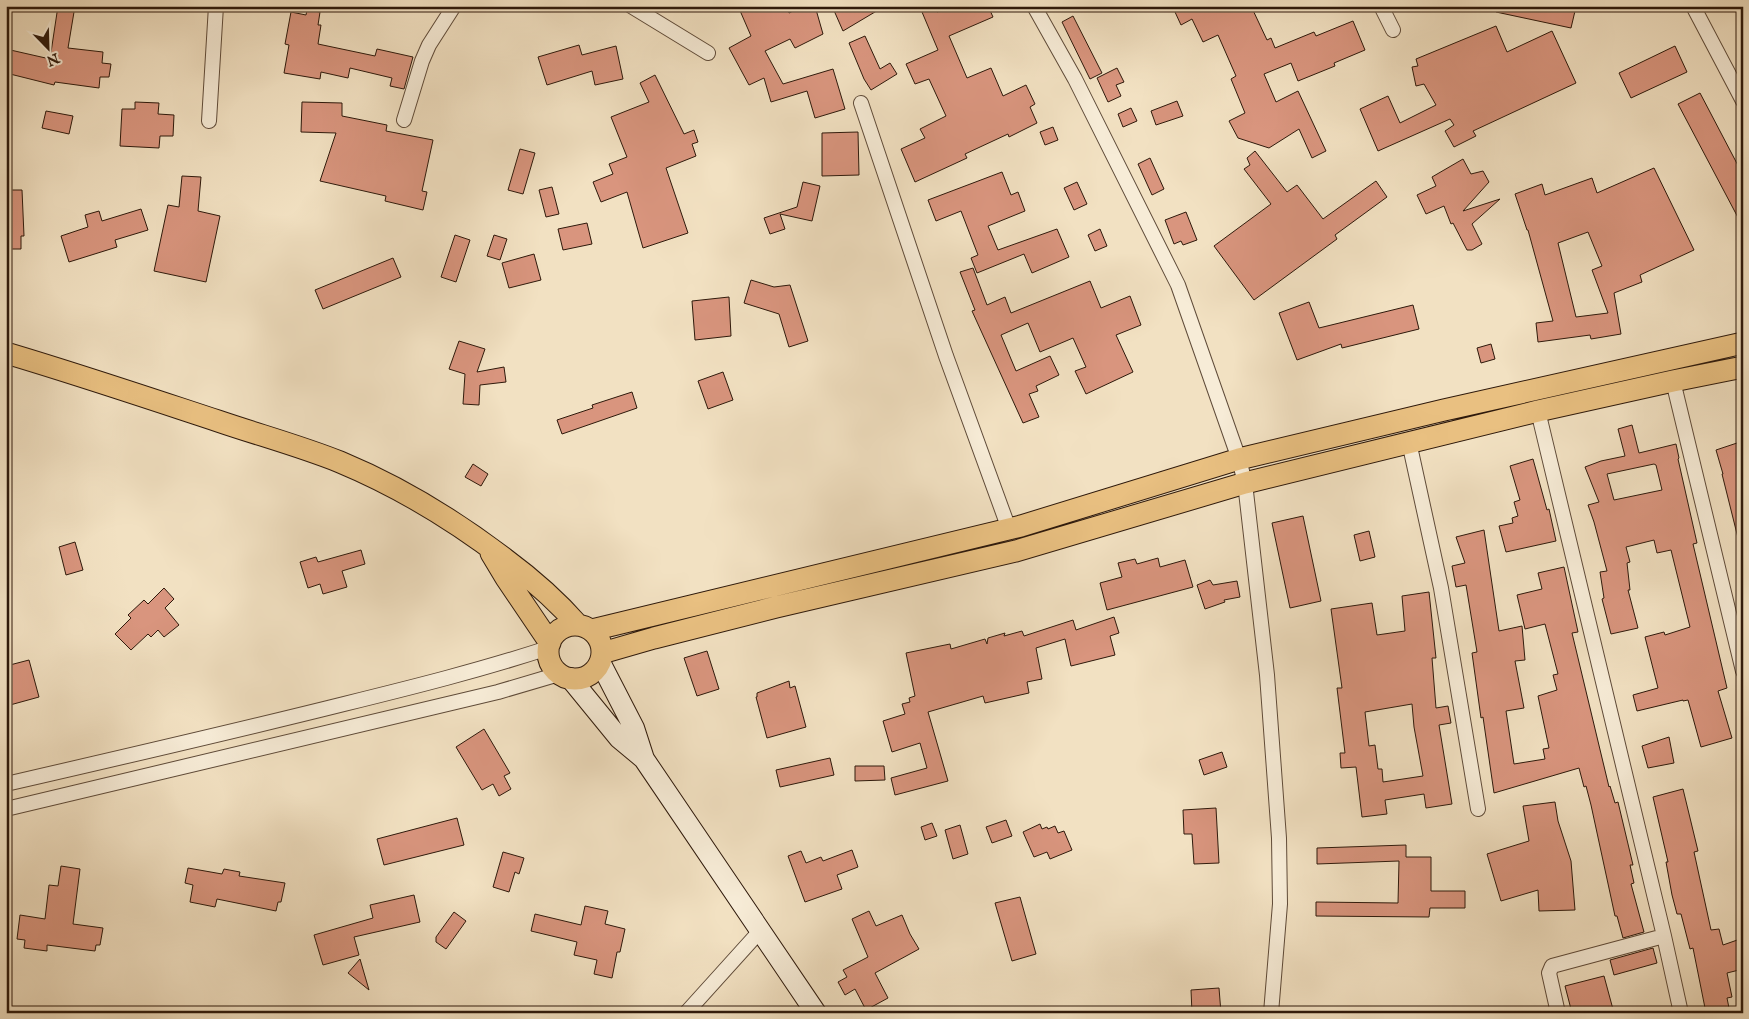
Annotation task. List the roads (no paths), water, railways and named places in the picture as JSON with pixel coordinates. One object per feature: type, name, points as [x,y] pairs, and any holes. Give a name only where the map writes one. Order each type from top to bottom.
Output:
[{"type":"main road","points":[[816,1013],[644,759],[619,738],[549,660],[549,646],[554,635],[561,629],[569,625],[585,628],[1009,529],[1239,459],[1444,410],[1743,343]]},
{"type":"main road","points":[[6,353],[261,434],[340,462],[400,489],[436,510],[486,544],[598,637],[601,658],[634,728],[644,759]]},
{"type":"main road","points":[[565,676],[585,677],[591,673],[601,658],[654,638],[776,607],[1016,551],[1245,483],[1409,442],[1450,434],[1538,411],[1743,367]]},
{"type":"main road","points":[[1444,410],[1450,434]]},
{"type":"main road","points":[[486,544],[549,646]]},
{"type":"street","points":[[209,121],[216,6]]},
{"type":"street","points":[[404,120],[422,61],[429,45],[454,6]]},
{"type":"street","points":[[631,6],[708,54]]},
{"type":"street","points":[[1034,6],[1075,78],[1178,285],[1239,459],[1245,483],[1268,675],[1279,838],[1280,904],[1271,1013]]},
{"type":"street","points":[[1381,6],[1393,30]]},
{"type":"street","points":[[1692,6],[1743,101]]},
{"type":"street","points":[[861,103],[946,356],[1009,529]]},
{"type":"street","points":[[1673,381],[1743,672]]},
{"type":"street","points":[[1538,411],[1681,1013]]},
{"type":"street","points":[[1409,442],[1441,588],[1478,809]]},
{"type":"street","points":[[6,784],[232,732],[508,662],[549,646]]},
{"type":"street","points":[[6,809],[565,676]]},
{"type":"street","points":[[686,1013],[760,931]]},
{"type":"street","points":[[1558,1013],[1549,973],[1552,966],[1664,936]]}]
